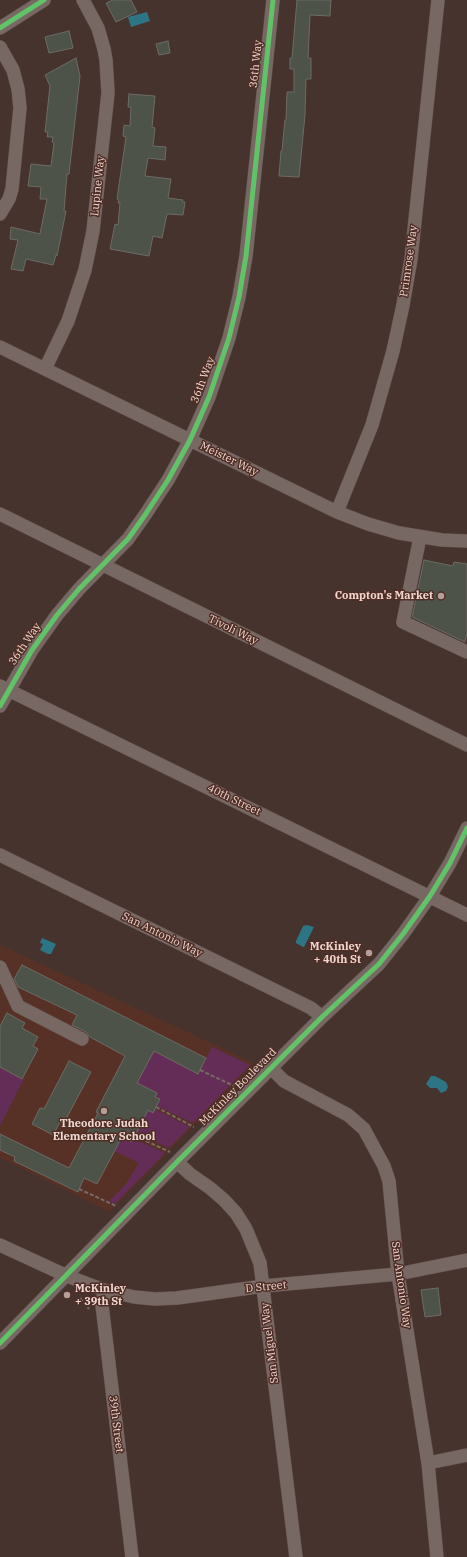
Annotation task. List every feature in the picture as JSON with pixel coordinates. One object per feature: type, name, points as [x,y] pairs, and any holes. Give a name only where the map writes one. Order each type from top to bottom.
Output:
[{"type":"street","points":[[0,28],[44,0]]},
{"type":"street","name":"Lupine Way","points":[[45,369],[68,321],[85,270],[93,231],[108,93],[104,49],[98,28],[83,0]]},
{"type":"street","name":"36th Way","points":[[0,706],[4,688],[57,615],[128,539],[145,515],[168,480],[190,440],[209,397],[229,338],[239,297],[246,256],[273,0]]},
{"type":"street","name":"Primrose Way","points":[[337,512],[372,425],[393,351],[403,305],[410,259],[438,0]]},
{"type":"street","points":[[0,47],[12,70],[18,88],[20,108],[12,189],[9,199],[0,214]]},
{"type":"street","name":"Meister Way","points":[[0,347],[337,512],[368,524],[399,533],[420,537],[467,541]]},
{"type":"street","name":"Tivoli Way","points":[[0,514],[467,745]]},
{"type":"street","points":[[420,537],[403,622],[467,652]]},
{"type":"street","name":"40th Street","points":[[4,688],[467,915]]},
{"type":"street","name":"McKinley Boulevard","points":[[0,1344],[67,1276],[173,1157],[271,1068],[322,1017],[379,964],[430,896],[450,863],[467,828]]},
{"type":"street","name":"San Antonio Way","points":[[0,855],[311,1008],[322,1017]]},
{"type":"street","points":[[0,967],[18,1006],[82,1039]]},
{"type":"street","name":"San Antonio Way","points":[[271,1068],[284,1081],[348,1115],[364,1129],[384,1166],[389,1181],[398,1274],[428,1463],[437,1557]]},
{"type":"street","name":"San Miguel Way","points":[[173,1157],[190,1174],[224,1200],[236,1213],[254,1245],[260,1262],[296,1557]]},
{"type":"street","points":[[0,1245],[67,1276]]},
{"type":"street","name":"D Street","points":[[67,1276],[104,1290],[134,1297],[155,1299],[177,1298],[264,1286],[398,1274],[467,1260]]},
{"type":"street","name":"39th Street","points":[[104,1290],[102,1305],[132,1557]]},
{"type":"street","points":[[428,1463],[467,1456]]},
{"type":"path","points":[[200,1070],[234,1086]]},
{"type":"path","points":[[156,1107],[194,1127]]},
{"type":"path","points":[[135,1136],[173,1157]]},
{"type":"path","points":[[79,1189],[117,1206]]},
{"type":"shaded area","name":"Theodore Judah Elementary School","points":[[0,945],[254,1063],[110,1212],[0,1158]]},
{"type":"shaded area","points":[[212,1047],[250,1065],[193,1123],[157,1106],[160,1099],[137,1083],[154,1051],[198,1073]]},
{"type":"shaded area","points":[[0,1067],[24,1079],[0,1126]]},
{"type":"shaded area","points":[[155,1109],[190,1127],[169,1148],[136,1133],[148,1110],[153,1112]]},
{"type":"shaded area","points":[[122,1137],[132,1142],[134,1139],[165,1153],[115,1204],[109,1201],[126,1184],[139,1163],[115,1151]]},
{"type":"water","points":[[147,12],[150,21],[131,27],[128,17]]},
{"type":"water","points":[[307,925],[314,927],[303,947],[296,943],[296,941],[303,926]]},
{"type":"water","points":[[42,938],[56,944],[51,954],[40,950],[43,944],[40,943]]},
{"type":"water","points":[[431,1076],[435,1076],[446,1082],[448,1087],[446,1091],[441,1093],[437,1088],[430,1088],[426,1084]]},
{"type":"building","points":[[113,0],[131,0],[137,12],[116,22],[106,3]]},
{"type":"building","points":[[297,0],[331,0],[330,16],[310,15],[308,58],[311,58],[311,79],[306,79],[305,115],[299,177],[279,176],[286,120],[287,92],[294,92],[294,69],[290,69],[290,58],[292,58]]},
{"type":"building","points":[[69,31],[73,48],[49,53],[45,37]]},
{"type":"building","points":[[168,41],[170,53],[159,55],[156,44]]},
{"type":"building","points":[[76,58],[80,76],[69,174],[67,174],[64,211],[66,211],[57,256],[56,255],[53,265],[26,259],[23,271],[11,269],[18,240],[10,239],[11,227],[40,234],[47,199],[40,199],[41,187],[28,186],[31,164],[51,166],[54,143],[52,142],[53,137],[47,137],[48,132],[45,132],[50,86],[45,75]]},
{"type":"building","points":[[129,94],[155,96],[152,127],[155,128],[153,146],[166,147],[165,160],[148,158],[145,176],[171,179],[168,198],[183,200],[182,202],[185,202],[183,215],[167,214],[162,238],[153,236],[149,256],[110,249],[115,224],[118,225],[120,203],[118,203],[119,200],[117,199],[126,137],[123,136],[124,125],[130,126],[131,107],[128,107]]},
{"type":"building","points":[[424,560],[453,566],[454,562],[467,564],[467,633],[465,642],[412,617]]},
{"type":"building","points":[[22,965],[206,1058],[198,1074],[154,1051],[137,1083],[157,1093],[155,1097],[160,1099],[153,1113],[148,1110],[132,1142],[122,1137],[97,1184],[84,1178],[78,1192],[14,1161],[15,1157],[0,1150],[0,1134],[69,1168],[98,1113],[96,1112],[125,1056],[90,1037],[86,1032],[72,1025],[77,1015],[18,987],[14,979]]},
{"type":"building","points":[[7,1013],[25,1023],[22,1028],[38,1037],[33,1046],[38,1049],[22,1079],[0,1067],[0,1026]]},
{"type":"building","points":[[69,1061],[91,1072],[66,1119],[63,1117],[53,1135],[32,1124],[40,1108],[44,1109]]},
{"type":"building","points":[[438,1288],[441,1315],[425,1317],[421,1290]]},
{"type":"cycle path","points":[[0,28],[44,0]]},
{"type":"cycle path","points":[[0,706],[32,650],[57,615],[79,589],[128,539],[145,515],[168,480],[190,440],[209,397],[229,338],[239,297],[246,256],[273,0]]},
{"type":"cycle path","points":[[0,1343],[177,1162],[322,1017],[379,964],[430,896],[450,863],[467,828]]},
{"type":"place","name":"Compton's Market","points":[[441,596]]},
{"type":"place","name":"McKinley + 40th St","points":[[369,953]]},
{"type":"place","name":"Theodore Judah Elementary School","points":[[104,1111]]},
{"type":"place","name":"McKinley + 39th St","points":[[67,1295]]}]
